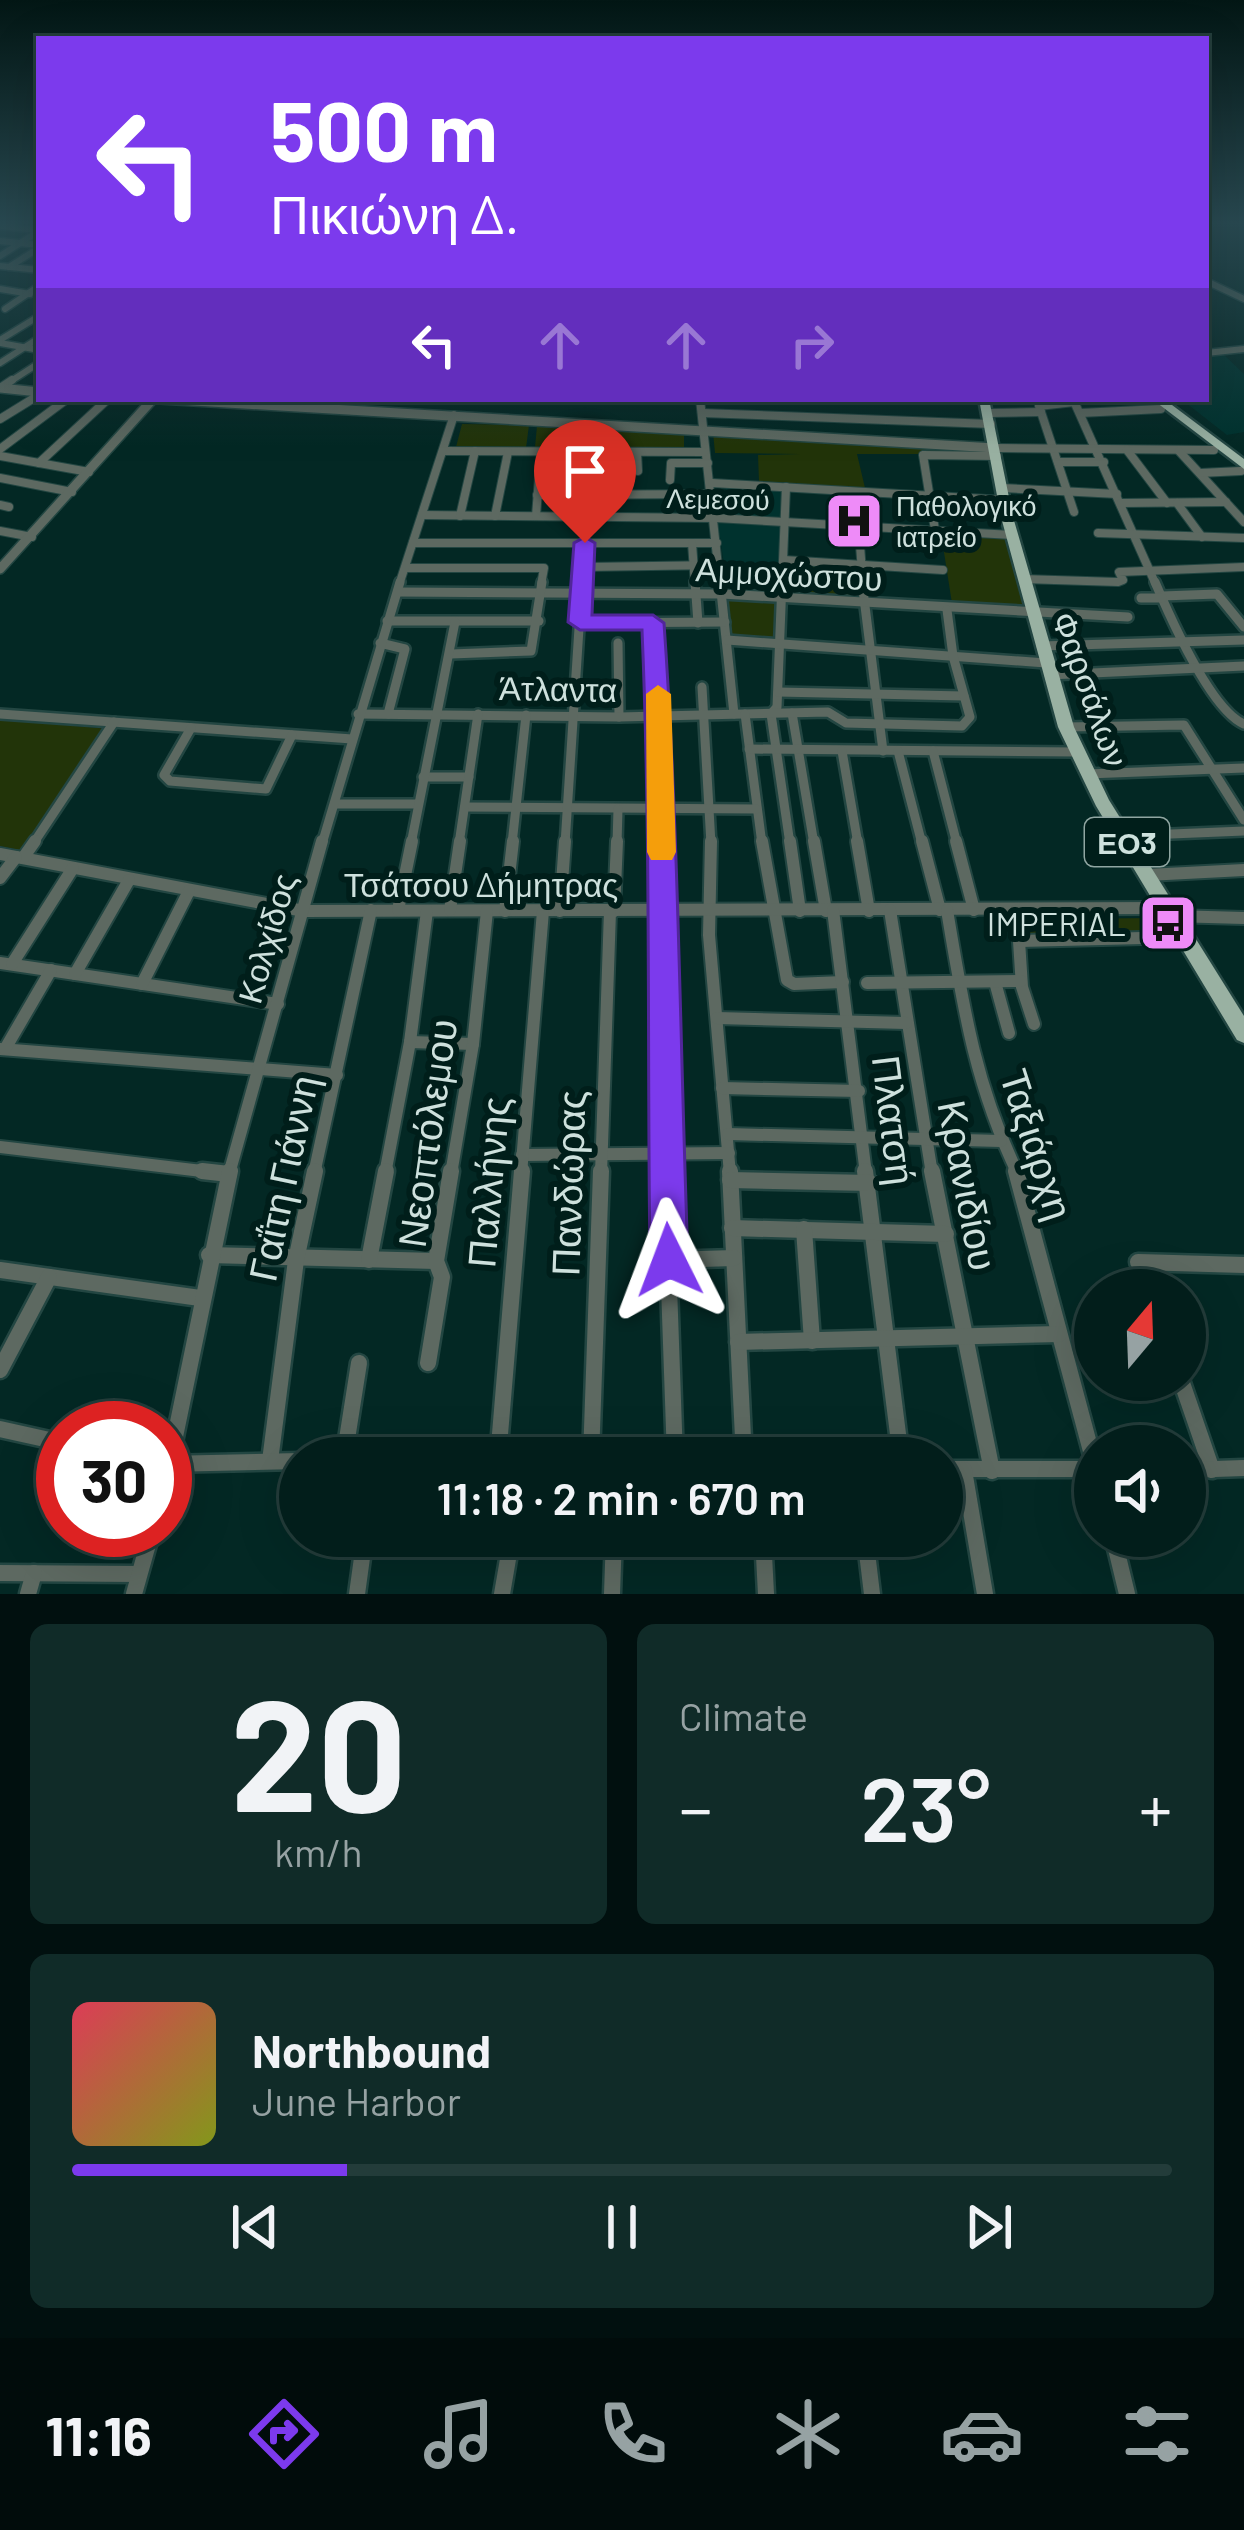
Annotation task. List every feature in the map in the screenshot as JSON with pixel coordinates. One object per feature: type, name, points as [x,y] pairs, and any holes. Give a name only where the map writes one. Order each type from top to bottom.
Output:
[{"type":"main road","points":[[1164,402],[1243,464]]},
{"type":"main road","name":"Φαρσάλων","points":[[988,412],[1012,536],[1066,727],[1123,836],[1244,1034]]},
{"type":"street","points":[[4,311],[36,315]]},
{"type":"street","points":[[0,342],[36,317]]},
{"type":"street","points":[[0,363],[36,340]]},
{"type":"street","points":[[0,342],[36,349]]},
{"type":"street","points":[[1209,353],[1244,349]]},
{"type":"street","points":[[0,388],[36,365]]},
{"type":"street","points":[[0,388],[36,391]]},
{"type":"street","points":[[0,419],[36,391]]},
{"type":"street","points":[[0,452],[63,402]]},
{"type":"street","points":[[39,463],[105,402]]},
{"type":"street","points":[[0,569],[153,402]]},
{"type":"street","points":[[212,402],[996,452]]},
{"type":"street","points":[[700,402],[727,640],[773,911],[790,983],[843,982]]},
{"type":"street","points":[[1042,402],[1040,412],[1074,512]]},
{"type":"street","points":[[1075,402],[1184,641],[1240,724]]},
{"type":"street","points":[[1080,413],[1164,402]]},
{"type":"street","points":[[702,413],[1040,412]]},
{"type":"street","name":"Κολχίδος","points":[[179,1401],[229,1174],[358,714],[454,415]]},
{"type":"street","points":[[935,530],[923,455],[1052,449],[1214,450]]},
{"type":"street","points":[[1127,450],[1202,536]]},
{"type":"street","points":[[443,451],[638,452],[706,458]]},
{"type":"street","points":[[460,516],[476,451]]},
{"type":"street","points":[[1179,451],[1244,522]]},
{"type":"street","points":[[0,452],[89,472]]},
{"type":"street","points":[[495,516],[508,452]]},
{"type":"street","points":[[536,516],[541,452]]},
{"type":"street","points":[[597,452],[600,518]]},
{"type":"street","points":[[638,452],[638,471]]},
{"type":"street","points":[[670,480],[671,463],[706,458]]},
{"type":"street","points":[[1058,461],[1104,462]]},
{"type":"street","points":[[1200,473],[1243,464]]},
{"type":"street","points":[[539,473],[598,473]]},
{"type":"street","points":[[0,478],[72,492]]},
{"type":"street","points":[[537,495],[786,487],[929,495],[1068,492],[1226,502]]},
{"type":"street","points":[[786,487],[778,692],[771,714],[800,911]]},
{"type":"street","points":[[856,492],[867,649],[883,751]]},
{"type":"street","name":"Λεμεσού","points":[[422,515],[716,518],[1012,536]]},
{"type":"street","points":[[546,544],[549,516]]},
{"type":"street","points":[[616,518],[616,543]]},
{"type":"street","points":[[0,531],[32,537]]},
{"type":"street","points":[[1098,533],[1244,538]]},
{"type":"street","points":[[413,543],[716,543]]},
{"type":"street","name":"Παλλήνης","points":[[499,1437],[522,1155],[575,717],[585,543]]},
{"type":"street","points":[[692,543],[698,623]]},
{"type":"street","points":[[0,549],[19,551]]},
{"type":"street","points":[[784,560],[943,570]]},
{"type":"street","points":[[584,566],[719,565]]},
{"type":"street","points":[[406,568],[543,567],[539,621],[531,651],[452,654]]},
{"type":"street","points":[[1024,579],[1121,581],[1118,572],[1244,567]]},
{"type":"street","name":"Αμμοχώστου","points":[[398,592],[696,593],[1128,617]]},
{"type":"street","points":[[1141,598],[1217,594],[1244,627]]},
{"type":"street","points":[[778,692],[964,696],[947,610]]},
{"type":"street","points":[[387,621],[539,621]]},
{"type":"street","points":[[398,910],[455,622]]},
{"type":"street","points":[[580,622],[725,622]]},
{"type":"street","points":[[653,623],[663,808],[664,1154],[674,1437]]},
{"type":"street","points":[[727,640],[1045,661],[1244,666]]},
{"type":"street","points":[[1045,661],[1184,641],[1244,640]]},
{"type":"street","points":[[380,643],[401,644],[405,649],[388,714]]},
{"type":"street","points":[[618,643],[620,716]]},
{"type":"street","points":[[702,687],[743,1437]]},
{"type":"street","name":"Άτλαντα","points":[[358,714],[575,717],[828,712],[843,723],[968,724],[964,696]]},
{"type":"street","name":"Πλατσή","points":[[792,713],[849,1021],[898,1437]]},
{"type":"street","points":[[0,714],[352,739]]},
{"type":"street","points":[[450,910],[478,714]]},
{"type":"street","points":[[505,910],[526,716]]},
{"type":"street","points":[[0,878],[115,722]]},
{"type":"street","points":[[1066,727],[1184,724],[1244,820]]},
{"type":"street","points":[[191,728],[164,779],[261,790],[270,787],[292,735]]},
{"type":"street","points":[[749,749],[1077,752]]},
{"type":"street","points":[[842,751],[869,910]]},
{"type":"street","name":"Ταξιάρχη","points":[[898,751],[943,910],[981,1082],[1022,1184],[1083,1425]]},
{"type":"street","points":[[933,752],[974,910]]},
{"type":"street","points":[[1088,775],[1244,768]]},
{"type":"street","points":[[423,777],[469,777]]},
{"type":"street","points":[[336,804],[417,804]]},
{"type":"street","points":[[465,807],[756,809]]},
{"type":"street","name":"Πανδώρας","points":[[592,1437],[618,809]]},
{"type":"street","points":[[1123,836],[1244,831]]},
{"type":"street","name":"Τσάτσου Δήμητρας","points":[[0,854],[304,911],[1018,910],[1244,918]]},
{"type":"street","points":[[73,868],[6,964],[278,1004]]},
{"type":"street","points":[[1147,875],[1244,870]]},
{"type":"street","points":[[75,974],[130,880]]},
{"type":"street","points":[[142,984],[189,891]]},
{"type":"street","name":"Γαΐτη Γιάννη","points":[[270,1461],[296,1260],[371,910]]},
{"type":"street","name":"Κρανιδίου","points":[[890,910],[926,1137],[992,1471]]},
{"type":"street","points":[[1018,910],[1021,981],[1034,1024]]},
{"type":"street","points":[[368,1260],[410,1042],[427,911]]},
{"type":"street","name":"Νεοπτόλεμου","points":[[428,1363],[442,1276],[436,1261],[472,1044],[487,911]]},
{"type":"street","points":[[1020,941],[1184,937]]},
{"type":"street","points":[[51,970],[2,1049],[337,1076]]},
{"type":"street","points":[[867,983],[1021,981]]},
{"type":"street","points":[[994,982],[1009,1033]]},
{"type":"street","points":[[717,1018],[906,1023]]},
{"type":"street","points":[[410,1042],[472,1044]]},
{"type":"street","points":[[722,1088],[859,1091]]},
{"type":"street","points":[[728,1134],[1001,1141]]},
{"type":"street","points":[[0,1148],[229,1174]]},
{"type":"street","points":[[522,1155],[729,1153]]},
{"type":"street","points":[[730,1180],[870,1183]]},
{"type":"street","points":[[732,1228],[946,1234]]},
{"type":"street","points":[[804,1229],[812,1341]]},
{"type":"street","points":[[209,1256],[436,1261]]},
{"type":"street","points":[[669,1260],[734,1258]]},
{"type":"street","points":[[1138,1262],[1244,1265]]},
{"type":"street","points":[[0,1270],[200,1298]]},
{"type":"street","points":[[0,1370],[49,1277]]},
{"type":"street","points":[[739,1342],[1059,1334]]},
{"type":"street","points":[[347,1437],[359,1363]]},
{"type":"street","points":[[1188,1401],[1212,1470]]},
{"type":"street","points":[[0,1429],[36,1437]]},
{"type":"street","points":[[192,1464],[279,1461]]},
{"type":"street","points":[[1206,1470],[1244,1468]]},
{"type":"street","points":[[985,1594],[964,1470],[1074,1469]]},
{"type":"street","points":[[134,1594],[144,1557]]},
{"type":"street","points":[[357,1594],[362,1557]]},
{"type":"street","points":[[502,1594],[508,1557]]},
{"type":"street","points":[[612,1594],[613,1557]]},
{"type":"street","points":[[764,1557],[766,1594]]},
{"type":"street","points":[[868,1557],[872,1594]]},
{"type":"street","points":[[1118,1557],[1127,1594]]},
{"type":"street","points":[[0,1573],[139,1574]]},
{"type":"street","points":[[28,1594],[34,1573]]},
{"type":"shaded area","points":[[1224,355],[1244,374],[1244,432],[1227,435],[1185,402],[1209,402],[1209,357]]},
{"type":"shaded area","points":[[726,487],[784,490],[784,519],[725,517]]},
{"type":"shaded area","points":[[718,523],[780,526],[779,569],[724,565]]},
{"type":"green space","points":[[462,424],[529,425],[526,448],[456,447]]},
{"type":"green space","points":[[537,426],[684,434],[684,448],[535,447]]},
{"type":"green space","points":[[713,432],[985,449],[985,454],[857,454],[865,488],[759,481],[758,455],[800,454],[715,453]]},
{"type":"green space","points":[[941,533],[1008,537],[1028,614],[953,610]]},
{"type":"green space","points":[[784,560],[862,564],[864,604],[783,598],[781,644],[727,640],[722,594],[782,598]]},
{"type":"green space","points":[[0,719],[109,729],[24,851],[0,846]]},
{"type":"green space","points":[[1163,918],[1172,933],[1030,935],[1027,919]]},
{"type":"slow traffic","points":[[658,694],[662,852]]},
{"type":"place","name":"Παθολογικό ιατρείο","points":[[854,521]]},
{"type":"place","name":"IMPERIAL","points":[[1168,923]]},
{"type":"route","points":[[585,543],[580,622],[653,623],[661,725],[660,910],[669,1260]]}]
